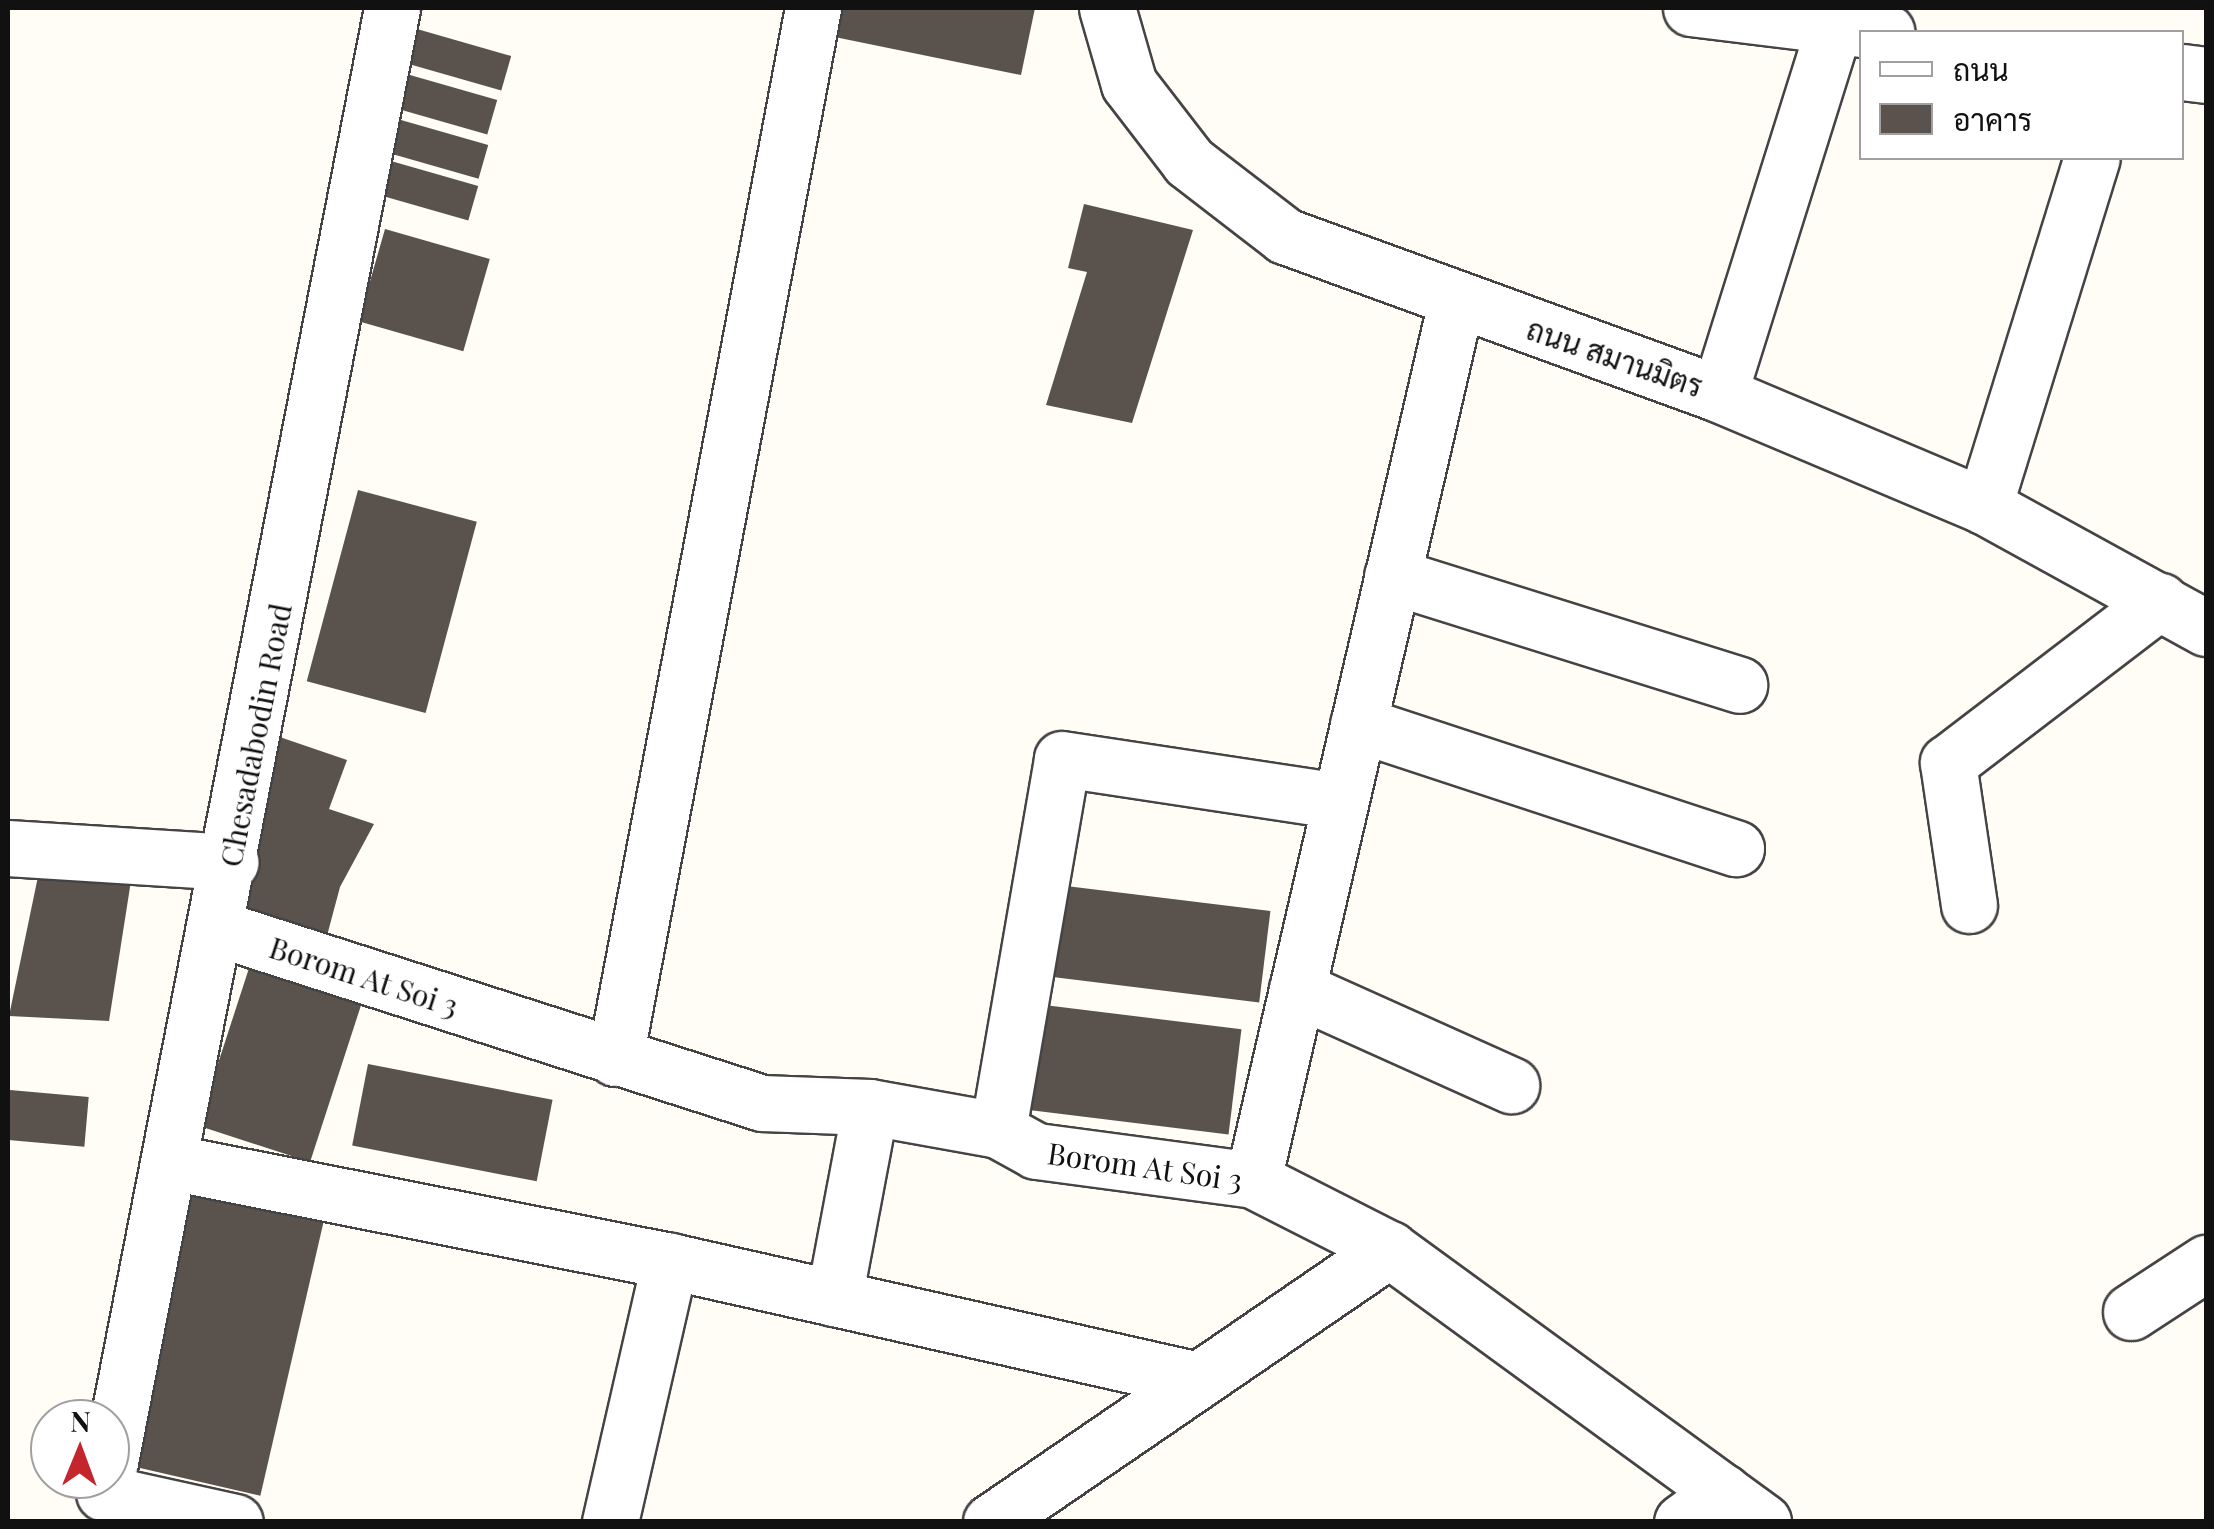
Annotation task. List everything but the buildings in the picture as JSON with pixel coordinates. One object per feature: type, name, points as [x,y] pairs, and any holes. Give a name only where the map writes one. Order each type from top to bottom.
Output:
[{"type":"street","name":"Chesadabodin Road","points":[[122,1399],[218,928],[392,8]]},
{"type":"street","points":[[615,1058],[813,8]]},
{"type":"street","name":"ถนน สมานมิตร","points":[[1107,8],[1129,84],[1189,162],[1285,236],[1456,302],[1719,394],[1984,506],[2206,628]]},
{"type":"street","points":[[1692,8],[1833,17],[1880,30]]},
{"type":"street","points":[[1719,394],[1833,17]]},
{"type":"street","points":[[1984,506],[2091,160]]},
{"type":"street","points":[[1253,1180],[1456,302]]},
{"type":"street","points":[[1392,576],[1739,686]]},
{"type":"street","points":[[1969,905],[1948,763],[2160,601]]},
{"type":"street","points":[[1358,724],[1736,848]]},
{"type":"street","points":[[998,1130],[1062,759],[1340,801]]},
{"type":"street","points":[[8,848],[230,862]]},
{"type":"street","name":"Borom At Soi 3","points":[[218,928],[762,1103],[870,1107],[998,1130],[1036,1151],[1253,1180],[1389,1249],[1723,1512]]},
{"type":"street","points":[[1297,989],[1511,1084]]},
{"type":"street","points":[[834,1298],[870,1107]]},
{"type":"street","points":[[170,1162],[670,1261],[1198,1380]]},
{"type":"street","points":[[991,1522],[1389,1249]]},
{"type":"street","points":[[610,1522],[670,1261]]},
{"type":"street","points":[[2131,1312],[2206,1263]]},
{"type":"street","points":[[130,1496],[235,1522]]}]
